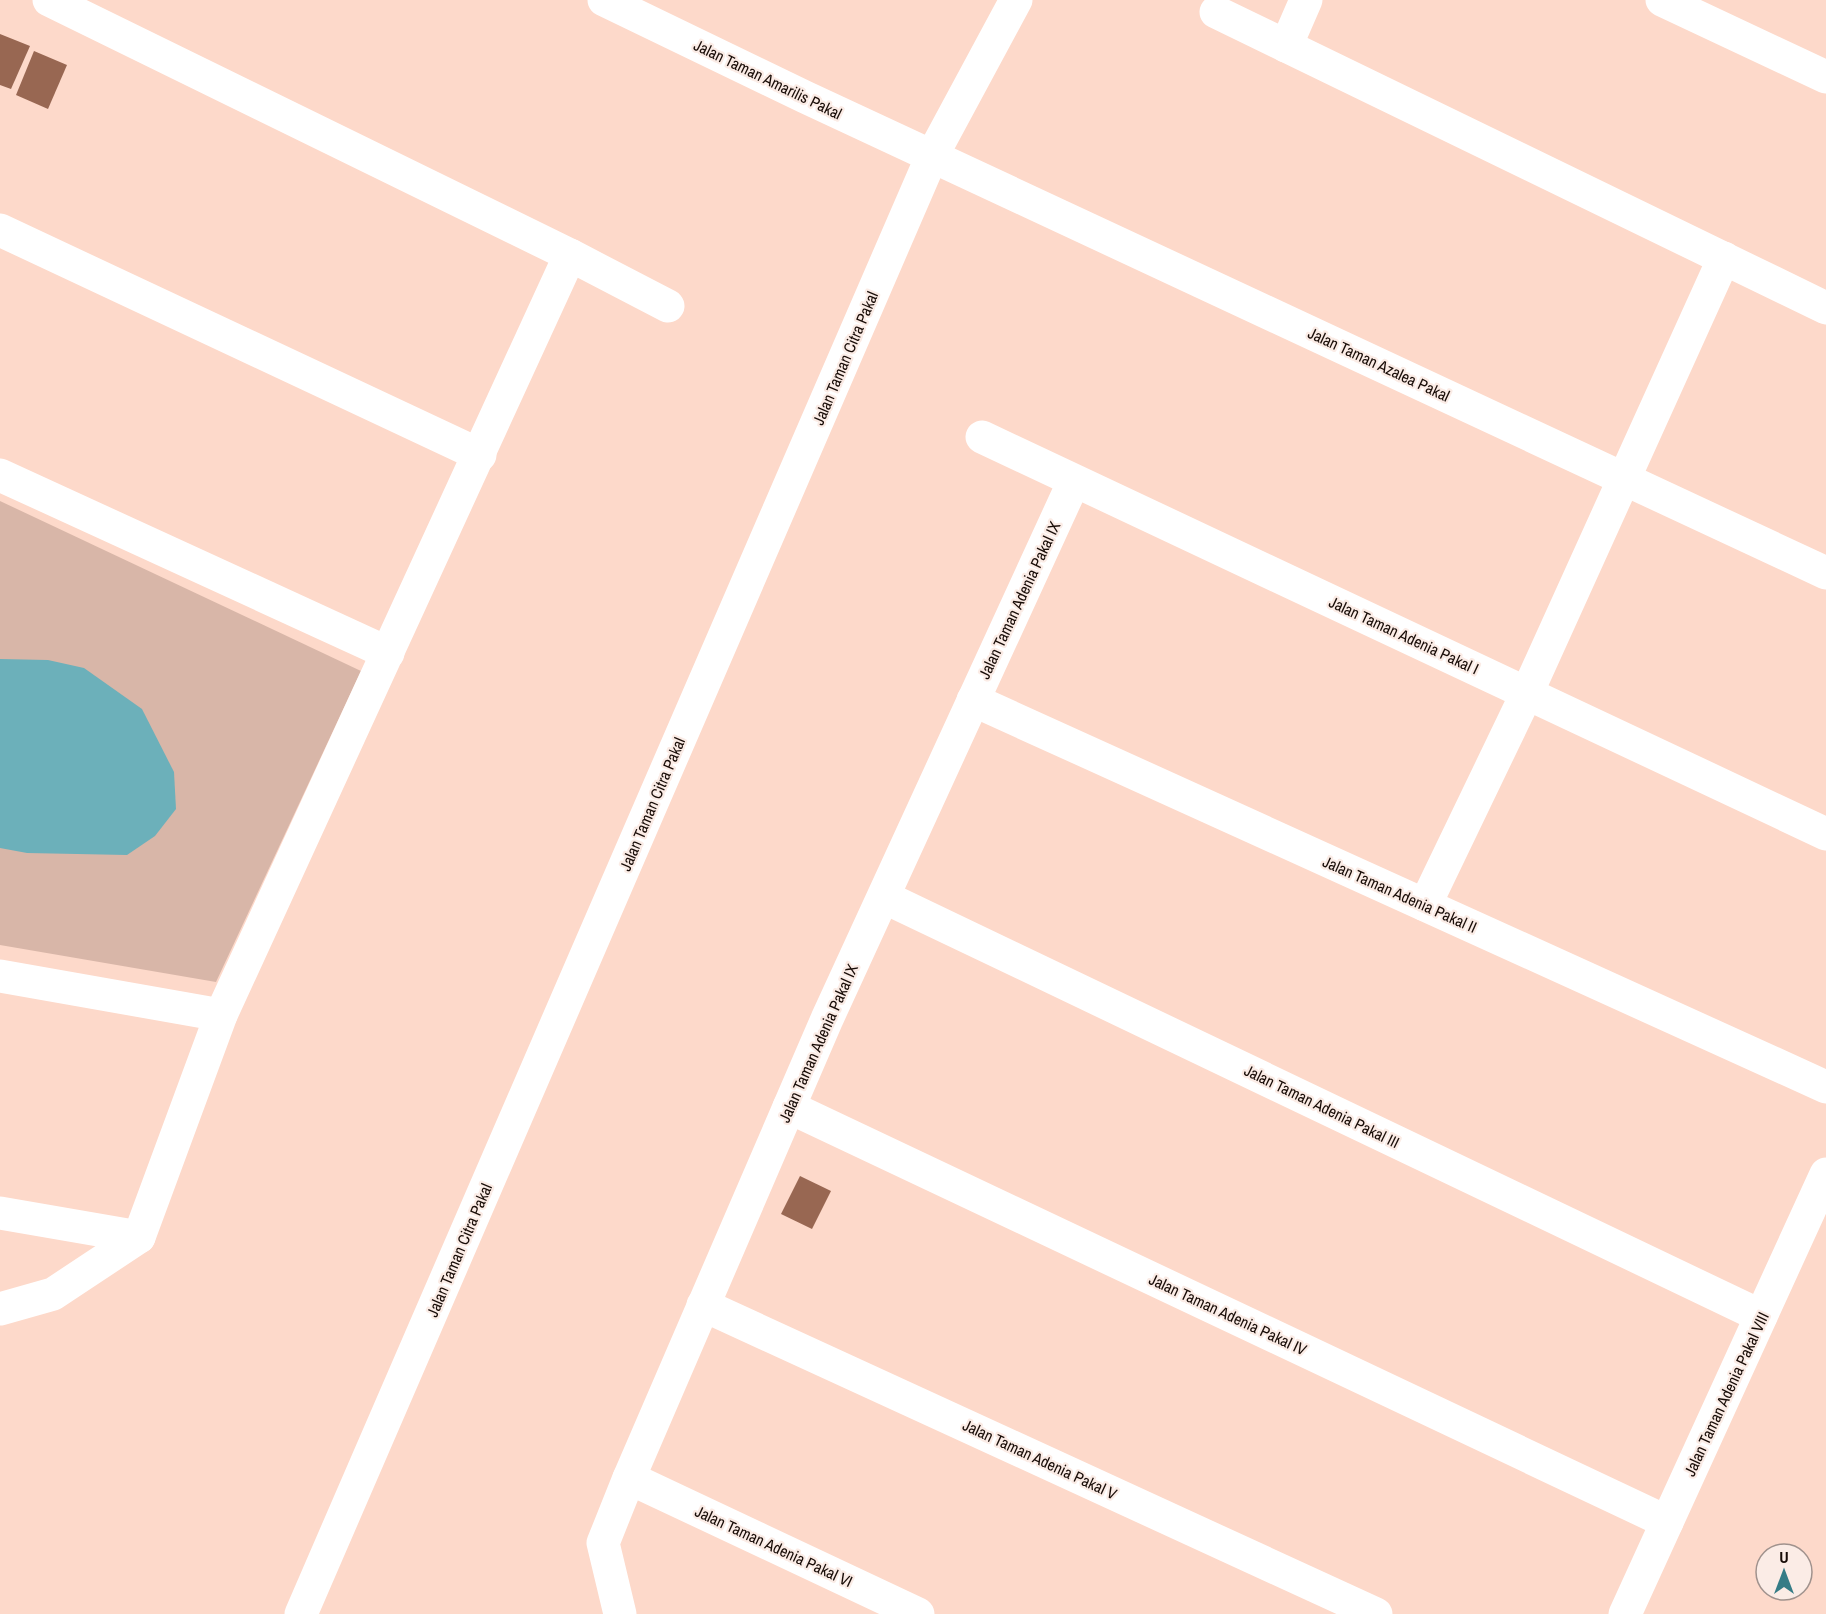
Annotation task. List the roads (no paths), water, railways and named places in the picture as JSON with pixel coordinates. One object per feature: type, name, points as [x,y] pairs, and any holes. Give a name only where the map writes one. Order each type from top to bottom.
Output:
[{"type":"street","points":[[48,0],[570,255],[668,306]]},
{"type":"street","name":"Jalan Taman Amarilis Pakal","points":[[604,0],[932,156]]},
{"type":"street","name":"Jalan Taman Citra Pakal","points":[[301,1614],[932,156],[1016,0]]},
{"type":"street","points":[[1286,46],[1306,0]]},
{"type":"street","points":[[1662,0],[1826,77]]},
{"type":"street","points":[[1216,12],[1826,308]]},
{"type":"street","name":"Jalan Taman Azalea Pakal","points":[[932,156],[1826,573]]},
{"type":"street","points":[[0,230],[480,454]]},
{"type":"street","points":[[0,1309],[53,1294],[139,1237],[221,1015],[570,255]]},
{"type":"street","points":[[1425,905],[1527,693],[1724,258]]},
{"type":"street","name":"Jalan Taman Adenia Pakal I","points":[[982,437],[1826,834]]},
{"type":"street","points":[[0,475],[388,653]]},
{"type":"street","name":"Jalan Taman Adenia Pakal IX","points":[[620,1614],[603,1543],[629,1478],[827,1019],[1074,481]]},
{"type":"street","name":"Jalan Taman Adenia Pakal II","points":[[974,700],[1826,1087]]},
{"type":"street","name":"Jalan Taman Adenia Pakal III","points":[[884,897],[1761,1316]]},
{"type":"street","points":[[0,976],[221,1015]]},
{"type":"street","name":"Jalan Taman Adenia Pakal IV","points":[[789,1107],[1667,1521]]},
{"type":"street","name":"Jalan Taman Adenia Pakal VIII","points":[[1625,1614],[1826,1174]]},
{"type":"street","points":[[0,1213],[139,1237]]},
{"type":"street","name":"Jalan Taman Adenia Pakal V","points":[[703,1305],[1377,1614]]},
{"type":"street","name":"Jalan Taman Adenia Pakal VI","points":[[629,1478],[918,1614]]},
{"type":"water","points":[[0,659],[48,660],[84,668],[142,709],[174,772],[176,809],[155,836],[127,855],[27,853],[0,848]]}]
